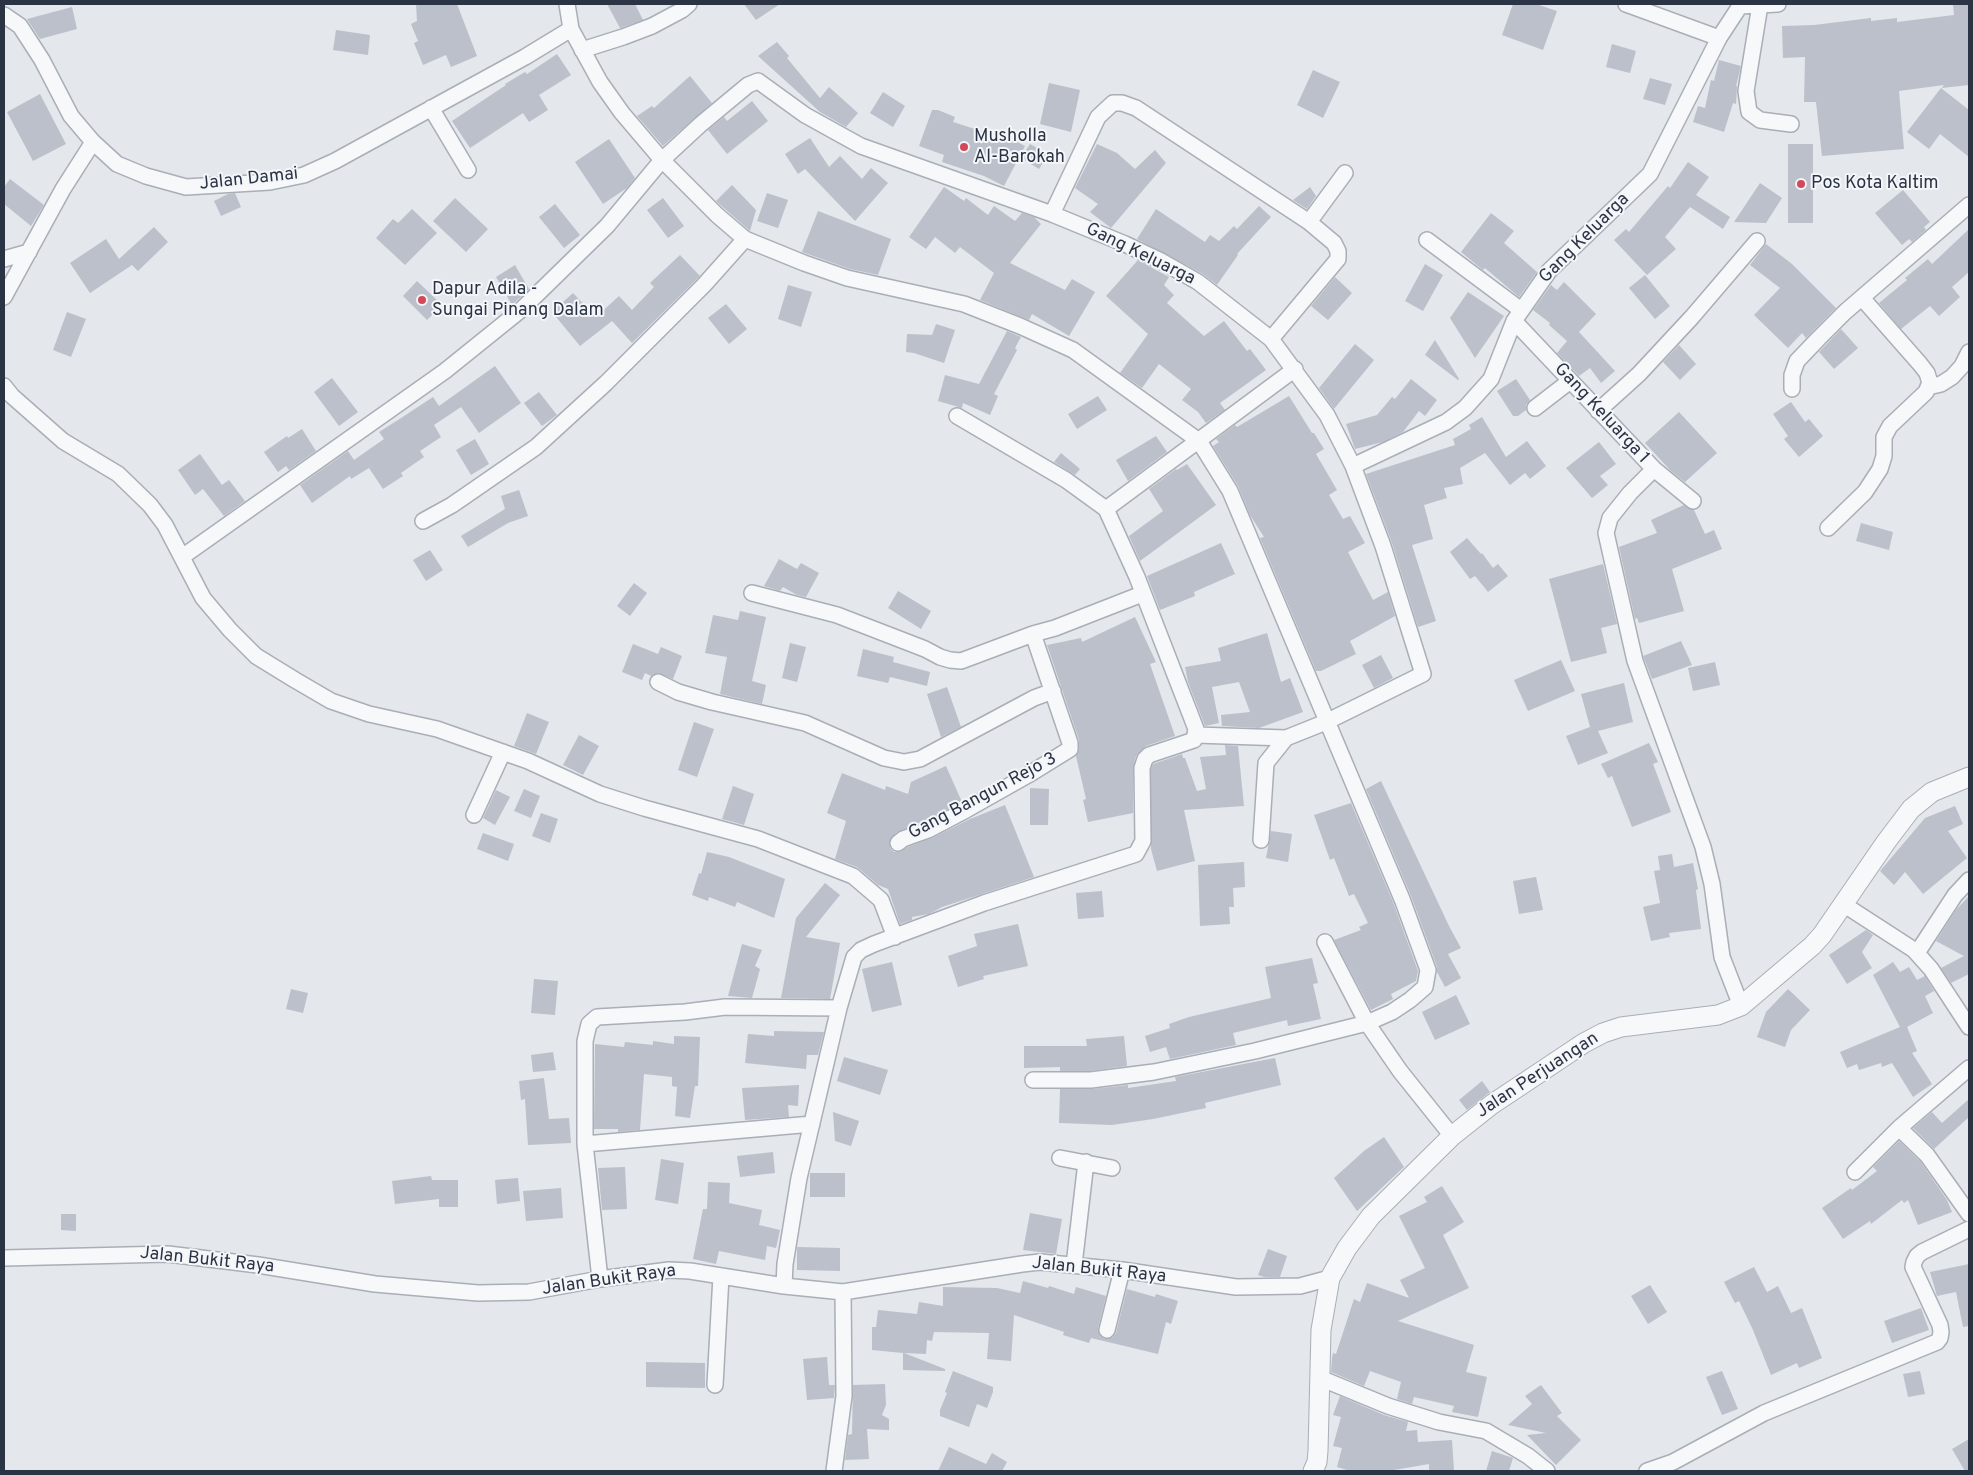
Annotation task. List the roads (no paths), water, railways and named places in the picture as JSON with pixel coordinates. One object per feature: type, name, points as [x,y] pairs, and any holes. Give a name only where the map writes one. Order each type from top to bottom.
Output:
[{"type":"street","points":[[567,4],[571,29],[605,90],[622,113],[662,160],[717,215],[745,239],[804,263],[848,278],[964,304],[1020,326],[1073,350],[1199,441],[1230,491],[1402,900],[1428,970],[1425,987],[1392,1012],[1366,1023],[1255,1051],[1154,1072],[1091,1080],[1033,1080]]},
{"type":"street","points":[[582,50],[623,38],[652,26],[682,10],[689,4]]},
{"type":"street","points":[[1626,4],[1719,38]]},
{"type":"street","name":"Gang Keluarga","points":[[182,557],[445,371],[522,309],[607,226],[662,160],[748,85],[758,82],[805,115],[862,146],[1052,214],[1161,261],[1198,282],[1271,339],[1327,415],[1353,466],[1446,422],[1465,408],[1491,379],[1518,316],[1549,272],[1650,174],[1719,38],[1740,5],[1778,4]]},
{"type":"street","points":[[1760,5],[1746,91],[1749,112],[1760,120],[1791,124]]},
{"type":"street","name":"Jalan Damai","points":[[4,14],[20,26],[42,60],[71,116],[117,164],[146,176],[186,186],[270,182],[304,175],[335,161],[525,57],[571,29]]},
{"type":"street","points":[[1052,214],[1098,117],[1113,103],[1122,103],[1136,108],[1309,222],[1334,243],[1338,251],[1338,259],[1271,339]]},
{"type":"street","points":[[431,108],[468,170]]},
{"type":"street","points":[[4,297],[63,189],[94,142]]},
{"type":"street","points":[[1309,222],[1345,173]]},
{"type":"street","points":[[1792,389],[1792,375],[1797,361],[1845,312],[1969,205]]},
{"type":"street","points":[[423,521],[452,505],[536,447],[606,383],[704,285],[745,239]]},
{"type":"street","name":"Gang Keluarga 1","points":[[1427,240],[1518,316],[1570,381],[1598,411],[1654,469],[1693,501]]},
{"type":"street","points":[[1598,411],[1638,374],[1692,318],[1757,241]]},
{"type":"street","points":[[4,259],[29,252]]},
{"type":"street","points":[[1828,528],[1865,492],[1880,469],[1884,456],[1884,436],[1890,426],[1926,392],[1930,383],[1927,373],[1862,298]]},
{"type":"street","points":[[1928,387],[1941,384],[1952,377],[1962,366],[1969,352]]},
{"type":"street","points":[[1106,508],[1294,369]]},
{"type":"street","points":[[1536,408],[1570,381]]},
{"type":"street","points":[[4,386],[12,396],[63,440],[118,474],[150,505],[165,525],[203,598],[230,630],[256,656],[331,701],[369,714],[437,729],[528,761],[600,794],[758,839],[853,876],[881,900],[895,937]]},
{"type":"street","points":[[784,1286],[785,1264],[800,1178],[839,1008],[854,958],[861,950],[984,903],[1136,854],[1143,841],[1142,768],[1145,759],[1156,752],[1194,740],[1196,735],[1196,729],[1137,578],[1106,508],[1066,480],[957,416]]},
{"type":"street","points":[[1196,735],[1286,738],[1326,722],[1423,674],[1383,546],[1353,466]]},
{"type":"street","points":[[1654,469],[1630,493],[1610,518],[1606,533],[1635,661],[1703,847],[1712,884],[1722,957],[1741,1006]]},
{"type":"street","points":[[752,593],[837,615],[950,660],[961,661],[1033,634],[1055,628],[1142,594]]},
{"type":"street","name":"Gang Bangun Rejo 3","points":[[898,843],[966,810],[1070,749],[1070,743],[1033,634]]},
{"type":"street","points":[[658,682],[678,692],[712,702],[805,723],[884,758],[904,762],[920,759],[1034,698],[1053,691]]},
{"type":"street","points":[[1261,840],[1266,763],[1286,738]]},
{"type":"street","points":[[474,816],[503,752]]},
{"type":"street","name":"Jalan Perjuangan","points":[[1313,1471],[1317,1462],[1318,1451],[1321,1330],[1330,1278],[1347,1248],[1371,1216],[1452,1136],[1499,1100],[1584,1043],[1603,1033],[1621,1027],[1718,1015],[1741,1006],[1812,946],[1822,935],[1911,809],[1932,792],[1969,776]]},
{"type":"street","points":[[1917,953],[1955,895],[1969,880]]},
{"type":"street","points":[[1843,904],[1917,953],[1931,969],[1969,1027]]},
{"type":"street","points":[[1325,942],[1366,1023],[1400,1071],[1452,1136]]},
{"type":"street","points":[[600,1279],[585,1144],[585,1041],[589,1024],[597,1017],[685,1012],[725,1007],[839,1008]]},
{"type":"street","points":[[1855,1172],[1899,1128],[1969,1068]]},
{"type":"street","points":[[585,1144],[812,1124]]},
{"type":"street","points":[[1899,1128],[1927,1155],[1969,1214]]},
{"type":"street","points":[[1060,1158],[1112,1168]]},
{"type":"street","points":[[1074,1265],[1086,1162]]},
{"type":"street","points":[[1648,1471],[1673,1462],[1764,1414],[1938,1342],[1941,1332],[1940,1325],[1913,1268],[1914,1262],[1922,1252],[1969,1229]]},
{"type":"street","name":"Jalan Bukit Raya","points":[[4,1258],[168,1254],[258,1265],[375,1284],[478,1293],[529,1292],[600,1279],[669,1270],[690,1271],[784,1286],[843,1292],[1040,1262],[1122,1270],[1236,1287],[1300,1286],[1330,1278]]},
{"type":"street","points":[[1107,1330],[1122,1270]]},
{"type":"street","points":[[715,1385],[721,1276]]},
{"type":"street","points":[[834,1471],[844,1396],[843,1292]]},
{"type":"street","points":[[1320,1378],[1388,1406],[1439,1422],[1486,1431],[1528,1456],[1547,1471]]},
{"type":"place","name":"Musholla Al-Barokah","points":[[964,147]]},
{"type":"place","name":"Pos Kota Kaltim","points":[[1801,184]]},
{"type":"place","name":"Dapur Adila - Sungai Pinang Dalam","points":[[422,300]]}]
